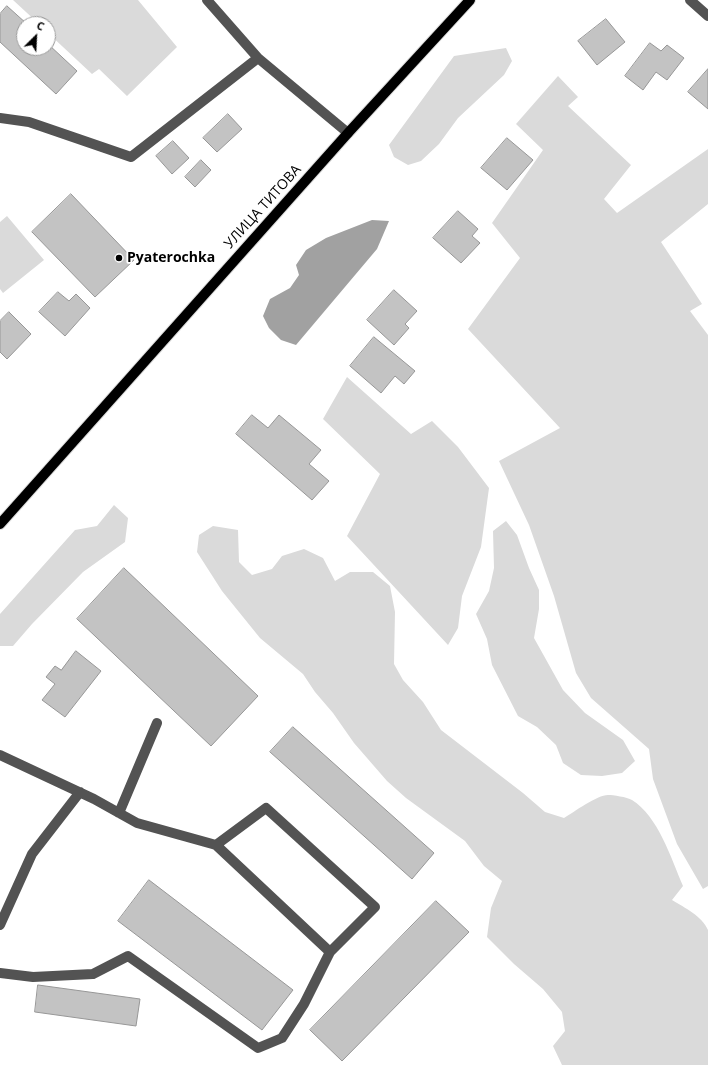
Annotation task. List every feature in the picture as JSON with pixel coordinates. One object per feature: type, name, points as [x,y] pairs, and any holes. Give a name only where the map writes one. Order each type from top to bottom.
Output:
[{"type":"main road","name":"УЛИЦА ТИТОВА","points":[[0,524],[348,133],[470,0]]},
{"type":"street","points":[[207,0],[258,58],[348,133]]},
{"type":"street","points":[[690,0],[708,16]]},
{"type":"street","points":[[0,118],[29,122],[131,158],[258,58]]},
{"type":"street","points":[[119,813],[157,723]]},
{"type":"street","points":[[0,755],[80,792],[137,823],[216,845],[330,952]]},
{"type":"street","points":[[0,925],[32,854],[80,792]]},
{"type":"street","points":[[0,973],[33,977],[93,974],[128,956],[258,1048],[282,1038],[304,1004],[330,952],[375,907],[266,808],[216,845]]},
{"type":"shaded area","points":[[13,0],[138,0],[177,47],[127,96],[99,69],[92,74],[56,40],[56,16],[30,16]]},
{"type":"shaded area","points":[[506,48],[512,61],[504,75],[458,118],[439,144],[421,161],[408,165],[394,157],[389,145],[454,56]]},
{"type":"shaded area","points":[[558,76],[578,97],[568,106],[631,165],[604,199],[617,213],[708,149],[708,204],[661,242],[702,304],[690,311],[708,335],[708,886],[703,889],[677,844],[653,779],[649,749],[591,698],[576,673],[554,596],[529,525],[499,461],[560,428],[468,329],[520,258],[492,223],[543,150],[516,124]]},
{"type":"shaded area","points":[[7,216],[44,260],[3,293],[0,289],[0,222]]},
{"type":"shaded area","points":[[372,220],[389,221],[377,249],[296,345],[281,340],[269,328],[263,316],[270,299],[290,288],[299,275],[296,265],[306,250],[326,238]]},
{"type":"shaded area","points":[[347,377],[411,434],[432,421],[458,447],[489,488],[481,547],[462,596],[458,628],[448,645],[347,536],[380,474],[323,419]]},
{"type":"shaded area","points":[[114,505],[128,518],[125,542],[83,572],[32,624],[13,646],[0,646],[0,614],[75,530],[97,526]]},
{"type":"shaded area","points":[[506,521],[517,535],[539,590],[539,609],[534,638],[563,690],[585,713],[623,740],[635,761],[622,773],[602,776],[581,775],[563,763],[556,745],[537,727],[518,716],[492,665],[487,639],[476,614],[489,591],[494,568],[493,531]]},
{"type":"shaded area","points":[[213,526],[238,530],[239,562],[252,575],[272,569],[282,556],[304,549],[323,558],[335,581],[350,572],[373,572],[390,586],[395,612],[394,664],[403,680],[423,702],[441,730],[523,793],[545,812],[564,818],[592,801],[608,795],[630,799],[641,807],[649,816],[663,838],[683,886],[672,900],[697,916],[708,930],[708,1065],[562,1065],[553,1046],[565,1031],[562,1012],[543,989],[514,964],[487,937],[491,908],[502,881],[484,866],[465,841],[406,798],[387,781],[354,743],[303,674],[260,638],[222,591],[197,552],[199,535]]},
{"type":"building","points":[[7,6],[18,16],[16,16],[16,56],[56,56],[56,51],[77,71],[56,94],[0,42],[0,14]]},
{"type":"building","points":[[606,19],[625,42],[597,65],[578,41]]},
{"type":"building","points":[[650,43],[661,51],[667,45],[684,58],[667,80],[656,72],[643,90],[625,76]]},
{"type":"building","points":[[708,69],[708,109],[688,92]]},
{"type":"building","points":[[228,114],[242,129],[217,152],[203,138]]},
{"type":"building","points":[[507,138],[533,160],[507,190],[481,168]]},
{"type":"building","points":[[173,141],[189,158],[172,174],[156,156]]},
{"type":"building","points":[[201,160],[211,170],[195,187],[185,177]]},
{"type":"building","points":[[71,194],[134,260],[95,297],[32,232]]},
{"type":"building","points":[[458,211],[478,229],[472,236],[480,243],[461,263],[433,238]]},
{"type":"building","points":[[394,290],[417,311],[405,324],[409,328],[394,345],[367,320]]},
{"type":"building","points":[[58,292],[69,301],[76,294],[90,308],[65,336],[39,312]]},
{"type":"building","points":[[9,312],[31,334],[7,359],[0,352],[0,321]]},
{"type":"building","points":[[374,337],[415,371],[404,384],[395,376],[381,393],[350,366]]},
{"type":"building","points":[[252,415],[268,428],[279,415],[321,450],[309,464],[329,481],[312,500],[236,434]]},
{"type":"building","points":[[124,568],[258,696],[211,746],[77,619]]},
{"type":"building","points":[[76,651],[101,671],[65,717],[42,700],[55,684],[46,677],[55,666],[61,670]]},
{"type":"building","points":[[293,727],[434,853],[412,879],[270,752]]},
{"type":"building","points":[[149,880],[293,990],[262,1030],[118,921]]},
{"type":"building","points":[[436,901],[469,932],[342,1061],[310,1030]]},
{"type":"building","points":[[38,985],[140,999],[136,1026],[35,1012]]},
{"type":"place","name":"Pyaterochka","points":[[119,258]]}]
